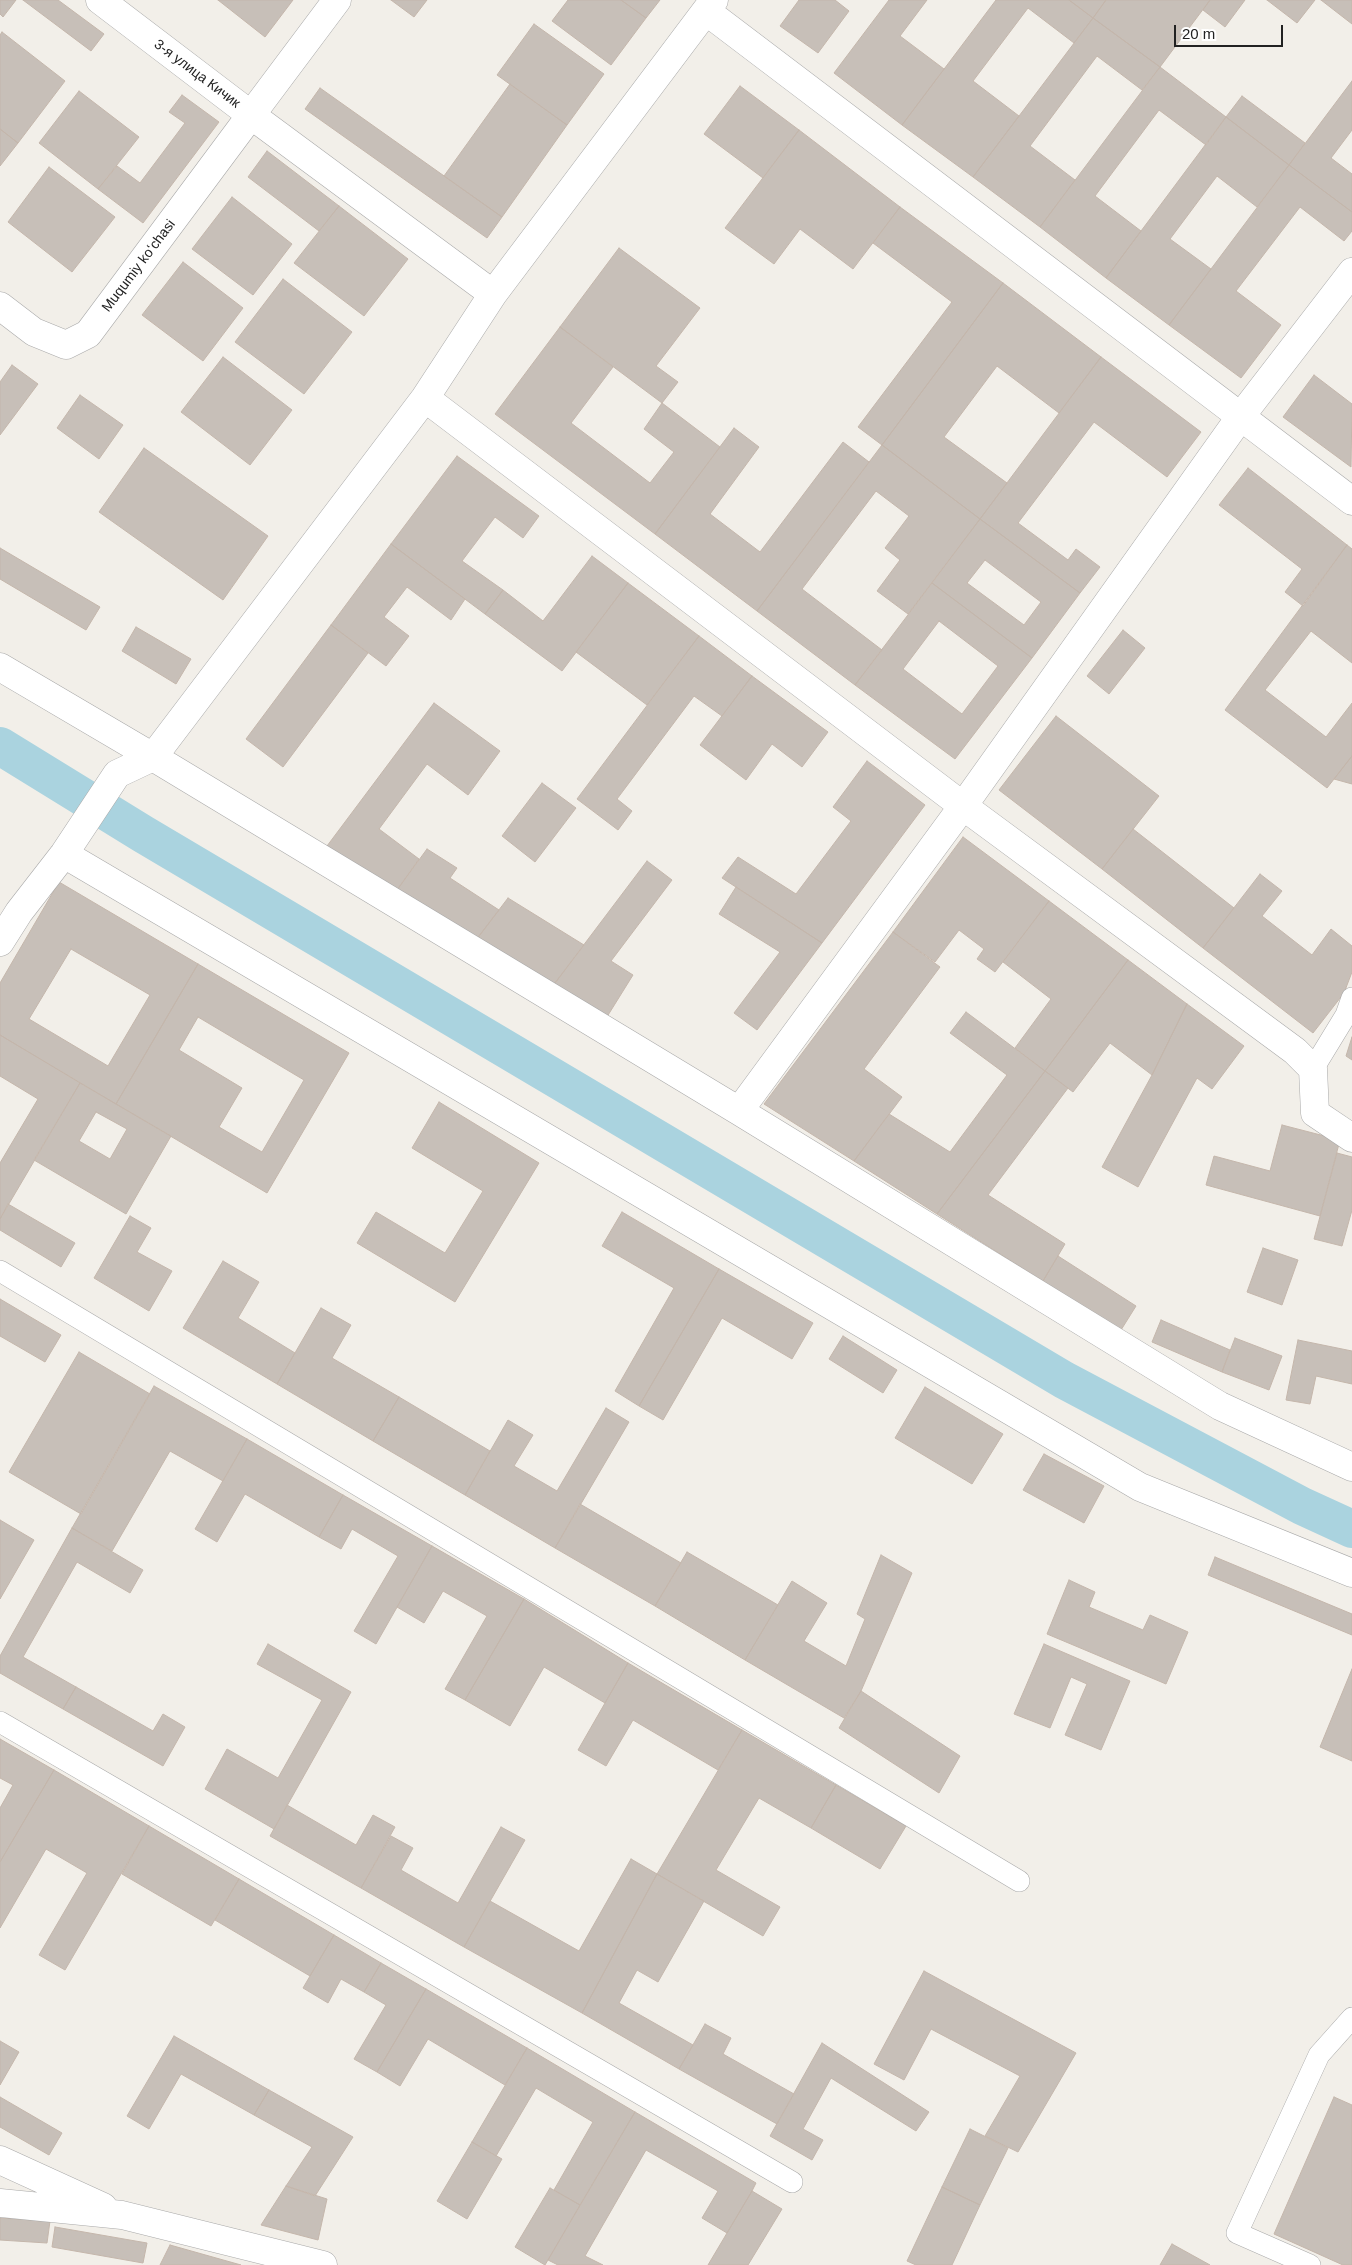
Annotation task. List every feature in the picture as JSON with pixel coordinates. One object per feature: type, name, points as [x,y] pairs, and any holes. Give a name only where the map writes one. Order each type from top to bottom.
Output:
[{"type":"street","name":"3-я улица Кичик","points":[[100,0],[251,115],[337,0]]},
{"type":"street","points":[[0,942],[9,907],[64,854],[118,774],[153,757],[425,398],[493,294],[710,6],[1352,501]]},
{"type":"street","points":[[251,115],[493,294]]},
{"type":"street","name":"Muqumiy koʻchasi","points":[[0,306],[34,332],[66,345],[88,334],[251,115]]},
{"type":"street","points":[[739,1111],[963,806],[1241,416],[1352,272]]},
{"type":"street","points":[[425,398],[963,806],[1295,1051],[1313,1069],[1314,1112],[1352,1138]]},
{"type":"street","points":[[0,667],[153,757],[739,1111],[1220,1406],[1352,1467]]},
{"type":"street","points":[[64,854],[1140,1487],[1352,1573]]},
{"type":"street","points":[[0,2160],[122,2215]]},
{"type":"street","points":[[0,2203],[122,2215],[323,2265]]},
{"type":"lane","points":[[1313,1069],[1346,1015],[1352,998]]},
{"type":"lane","points":[[0,1271],[1019,1881]]},
{"type":"lane","points":[[0,1722],[792,2182]]},
{"type":"lane","points":[[1310,2265],[1237,2233],[1319,2055],[1352,2018]]},
{"type":"building","points":[[0,0],[16,0],[3,17],[0,14]]},
{"type":"building","points":[[23,0],[58,0],[104,34],[91,51]]},
{"type":"building","points":[[218,0],[293,0],[265,37]]},
{"type":"building","points":[[391,0],[427,0],[414,17]]},
{"type":"building","points":[[568,0],[621,0],[646,18],[611,65],[552,21]]},
{"type":"building","points":[[621,0],[660,0],[646,18]]},
{"type":"building","points":[[799,0],[835,0],[849,11],[818,53],[780,26]]},
{"type":"building","points":[[889,0],[927,0],[900,36],[944,69],[902,125],[834,73]]},
{"type":"building","points":[[996,0],[1069,0],[1093,18],[1074,43],[1028,8],[973,81],[1019,116],[973,177],[902,125]]},
{"type":"building","points":[[1069,0],[1106,0],[1093,18]]},
{"type":"building","points":[[1106,0],[1210,0],[1160,67],[1093,18]]},
{"type":"building","points":[[1210,0],[1245,0],[1225,27],[1203,10]]},
{"type":"building","points":[[1267,0],[1315,0],[1297,23]]},
{"type":"building","points":[[1321,0],[1352,0],[1352,24]]},
{"type":"building","points":[[1093,18],[1160,67],[1142,90],[1097,56],[1030,146],[1075,180],[1040,227],[973,177]]},
{"type":"building","points":[[534,24],[604,74],[567,125],[497,75]]},
{"type":"building","points":[[2,32],[65,81],[18,143],[0,129],[0,35]]},
{"type":"building","points":[[1160,67],[1226,117],[1206,145],[1159,110],[1095,196],[1141,231],[1106,278],[1040,227]]},
{"type":"building","points":[[1352,81],[1352,130],[1331,158],[1352,174],[1352,212],[1289,165]]},
{"type":"building","points":[[510,84],[567,125],[502,217],[444,176]]},
{"type":"building","points":[[740,86],[799,130],[763,178],[704,134]]},
{"type":"building","points":[[320,88],[502,217],[487,238],[305,109]]},
{"type":"building","points":[[79,91],[139,137],[98,189],[39,143]]},
{"type":"building","points":[[182,95],[219,122],[143,223],[98,189],[117,166],[140,183],[185,123],[169,112]]},
{"type":"building","points":[[1242,96],[1305,143],[1289,165],[1226,117]]},
{"type":"building","points":[[1226,117],[1289,165],[1257,207],[1217,176],[1170,239],[1211,269],[1169,325],[1106,278]]},
{"type":"building","points":[[0,129],[18,143],[0,166]]},
{"type":"building","points":[[799,130],[900,207],[853,269],[800,229],[774,264],[725,228]]},
{"type":"building","points":[[267,151],[339,206],[319,231],[248,177]]},
{"type":"building","points":[[1289,165],[1352,212],[1352,231],[1344,241],[1300,207],[1236,291],[1281,325],[1241,378],[1169,325]]},
{"type":"building","points":[[49,167],[115,217],[72,272],[8,222]]},
{"type":"building","points":[[232,197],[292,244],[253,295],[192,249]]},
{"type":"building","points":[[339,206],[408,259],[364,316],[294,263]]},
{"type":"building","points":[[900,207],[1003,283],[882,445],[858,427],[952,302],[873,243]]},
{"type":"building","points":[[619,248],[700,308],[656,366],[678,382],[662,403],[560,327]]},
{"type":"building","points":[[183,262],[243,308],[203,361],[142,315]]},
{"type":"building","points":[[283,279],[352,332],[304,394],[235,342]]},
{"type":"building","points":[[1003,283],[1101,357],[1059,413],[997,366],[944,437],[1007,483],[980,519],[882,445]]},
{"type":"building","points":[[560,327],[613,367],[571,423],[650,483],[674,452],[644,429],[662,403],[720,447],[655,534],[495,414]]},
{"type":"building","points":[[223,357],[292,410],[250,465],[181,412]]},
{"type":"building","points":[[1101,357],[1201,432],[1167,477],[1094,422],[1018,523],[1068,560],[1076,549],[1100,567],[1080,593],[980,519]]},
{"type":"building","points":[[12,365],[38,384],[0,435],[0,382]]},
{"type":"building","points":[[1314,375],[1352,404],[1351,467],[1283,417]]},
{"type":"building","points":[[80,395],[123,425],[99,459],[57,428]]},
{"type":"building","points":[[734,428],[759,447],[710,514],[760,552],[843,442],[869,462],[757,611],[655,534]]},
{"type":"building","points":[[882,445],[980,519],[908,614],[877,591],[900,560],[885,548],[909,516],[876,491],[802,589],[882,650],[855,685],[757,611]]},
{"type":"building","points":[[144,448],[268,536],[223,600],[99,512]]},
{"type":"building","points":[[457,456],[539,516],[523,538],[495,517],[462,561],[503,590],[485,614],[391,544]]},
{"type":"building","points":[[1248,468],[1347,545],[1303,606],[1285,592],[1302,569],[1219,505]]},
{"type":"building","points":[[980,519],[1080,593],[1032,658],[932,583]],"holes":[[[985,560],[1041,602],[1024,625],[967,583]]]},
{"type":"building","points":[[391,544],[465,599],[451,620],[407,587],[384,617],[409,636],[386,666],[331,625]]},
{"type":"building","points":[[1347,545],[1352,549],[1352,663],[1311,631],[1265,690],[1326,737],[1352,703],[1352,756],[1327,788],[1225,710]]},
{"type":"building","points":[[0,548],[100,607],[86,630],[0,579]]},
{"type":"building","points":[[592,556],[628,583],[562,671],[485,614],[503,590],[543,621]]},
{"type":"building","points":[[628,583],[699,636],[647,705],[576,652]]},
{"type":"building","points":[[932,583],[1032,658],[955,759],[855,685]],"holes":[[[939,621],[998,666],[962,714],[903,669]]]},
{"type":"building","points":[[331,625],[368,653],[283,767],[246,739]]},
{"type":"building","points":[[136,627],[191,659],[176,684],[122,651]]},
{"type":"building","points":[[1123,630],[1145,648],[1109,694],[1087,676]]},
{"type":"building","points":[[699,636],[752,676],[722,716],[694,696],[617,799],[632,811],[618,830],[577,799]]},
{"type":"building","points":[[752,676],[828,732],[802,767],[772,744],[746,780],[700,745]]},
{"type":"building","points":[[434,703],[500,751],[468,795],[427,764],[379,829],[419,859],[397,890],[327,846]]},
{"type":"building","points":[[1056,716],[1159,796],[1102,869],[999,790]]},
{"type":"building","points":[[1352,756],[1352,784],[1334,779]]},
{"type":"building","points":[[867,761],[925,805],[822,943],[722,878],[738,857],[796,894],[851,821],[833,807]]},
{"type":"building","points":[[542,783],[576,808],[535,862],[502,836]]},
{"type":"building","points":[[1133,829],[1234,908],[1203,948],[1102,869]]},
{"type":"building","points":[[963,837],[1049,901],[995,972],[977,959],[984,949],[959,930],[935,962],[893,932]]},
{"type":"building","points":[[427,849],[457,868],[450,878],[499,910],[476,940],[397,890]]},
{"type":"building","points":[[647,861],[672,880],[611,961],[633,975],[605,1020],[552,987]]},
{"type":"building","points":[[1260,874],[1282,891],[1262,916],[1312,955],[1331,929],[1352,946],[1352,972],[1344,993],[1313,1033],[1203,948]]},
{"type":"building","points":[[59,882],[198,964],[116,1104],[0,1035],[0,983]],"holes":[[[71,949],[150,995],[108,1066],[29,1019]]]},
{"type":"building","points":[[736,887],[822,943],[757,1030],[734,1013],[780,952],[719,914]]},
{"type":"building","points":[[508,898],[584,945],[552,987],[476,940]]},
{"type":"building","points":[[1049,901],[1128,960],[1045,1071],[1015,1048],[1051,999],[1003,962]]},
{"type":"building","points":[[893,932],[940,967],[864,1069],[902,1097],[854,1161],[764,1104]]},
{"type":"building","points":[[1128,960],[1187,1004],[1152,1075],[1110,1043],[1073,1092],[1045,1071]]},
{"type":"building","points":[[198,964],[349,1053],[267,1193],[116,1104]],"holes":[[[198,1017],[304,1080],[262,1152],[219,1127],[242,1088],[179,1050]]]},
{"type":"building","points":[[1187,1004],[1244,1046],[1212,1089],[1197,1078],[1138,1187],[1102,1167],[1152,1075]]},
{"type":"building","points":[[966,1012],[1045,1071],[937,1214],[854,1161],[889,1114],[950,1152],[1007,1075],[950,1033]]},
{"type":"building","points":[[0,1035],[80,1083],[0,1219],[0,1163],[38,1099],[0,1076]]},
{"type":"building","points":[[1352,1037],[1352,1060],[1346,1056]]},
{"type":"building","points":[[1045,1071],[1068,1088],[988,1195],[1065,1244],[1043,1281],[937,1214]]},
{"type":"building","points":[[80,1083],[171,1136],[126,1214],[34,1160]],"holes":[[[96,1112],[127,1129],[110,1159],[79,1141]]]},
{"type":"building","points":[[439,1102],[539,1163],[455,1302],[357,1243],[376,1212],[445,1253],[483,1191],[412,1148]]},
{"type":"building","points":[[1282,1125],[1340,1140],[1320,1216],[1206,1185],[1214,1156],[1270,1171]]},
{"type":"building","points":[[1337,1153],[1352,1157],[1352,1210],[1342,1246],[1314,1239]]},
{"type":"building","points":[[8,1204],[75,1243],[61,1267],[0,1230],[0,1219]]},
{"type":"building","points":[[622,1212],[719,1269],[639,1406],[615,1391],[674,1288],[602,1246]]},
{"type":"building","points":[[130,1216],[151,1228],[137,1252],[172,1271],[149,1311],[94,1278]]},
{"type":"building","points":[[1263,1248],[1298,1260],[1282,1305],[1247,1292]]},
{"type":"building","points":[[1058,1256],[1136,1306],[1121,1330],[1043,1281]]},
{"type":"building","points":[[223,1261],[259,1282],[238,1318],[295,1353],[277,1384],[183,1328]]},
{"type":"building","points":[[719,1269],[813,1323],[792,1359],[722,1318],[663,1420],[639,1406]]},
{"type":"building","points":[[0,1299],[61,1335],[45,1362],[0,1336]]},
{"type":"building","points":[[321,1308],[351,1325],[332,1358],[399,1397],[373,1441],[277,1384]]},
{"type":"building","points":[[1161,1320],[1230,1350],[1222,1372],[1152,1342]]},
{"type":"building","points":[[843,1336],[897,1370],[883,1393],[829,1359]]},
{"type":"building","points":[[1235,1338],[1282,1356],[1269,1390],[1222,1372]]},
{"type":"building","points":[[1298,1340],[1352,1351],[1352,1384],[1316,1376],[1310,1404],[1286,1400]]},
{"type":"building","points":[[79,1352],[150,1394],[81,1514],[9,1472]]},
{"type":"building","points":[[154,1386],[247,1439],[223,1481],[170,1451],[112,1551],[72,1528]]},
{"type":"building","points":[[925,1387],[1003,1434],[972,1484],[895,1438]]},
{"type":"building","points":[[399,1397],[490,1451],[465,1495],[373,1441]]},
{"type":"building","points":[[606,1408],[629,1422],[555,1548],[465,1495],[508,1420],[533,1435],[514,1466],[557,1491]]},
{"type":"building","points":[[247,1439],[343,1495],[319,1537],[245,1494],[217,1542],[195,1529]]},
{"type":"building","points":[[1044,1454],[1104,1486],[1084,1523],[1023,1490]]},
{"type":"building","points":[[343,1495],[432,1546],[376,1644],[354,1631],[398,1556],[352,1529],[341,1549],[319,1537]]},
{"type":"building","points":[[580,1504],[681,1563],[655,1606],[555,1548]]},
{"type":"building","points":[[0,1520],[34,1540],[0,1599]]},
{"type":"building","points":[[72,1528],[143,1570],[130,1593],[77,1562],[23,1657],[76,1687],[63,1709],[0,1673],[0,1656]]},
{"type":"building","points":[[432,1546],[524,1599],[465,1700],[445,1689],[487,1616],[443,1591],[424,1623],[397,1607]]},
{"type":"building","points":[[687,1552],[778,1605],[745,1660],[655,1606]]},
{"type":"building","points":[[881,1555],[912,1573],[861,1691],[844,1718],[745,1660],[792,1581],[827,1603],[804,1641],[846,1666],[865,1619],[857,1614]]},
{"type":"building","points":[[1215,1557],[1352,1614],[1352,1635],[1208,1575]]},
{"type":"building","points":[[1069,1580],[1095,1592],[1089,1607],[1143,1630],[1150,1615],[1188,1632],[1166,1684],[1047,1634]]},
{"type":"building","points":[[524,1599],[628,1663],[605,1703],[544,1667],[510,1726],[465,1700]]},
{"type":"building","points":[[268,1644],[351,1692],[274,1829],[205,1789],[227,1749],[278,1778],[322,1700],[257,1664]]},
{"type":"building","points":[[1044,1644],[1130,1681],[1101,1750],[1065,1735],[1087,1684],[1071,1677],[1050,1728],[1014,1714]]},
{"type":"building","points":[[628,1663],[742,1730],[718,1770],[633,1720],[606,1766],[578,1750]]},
{"type":"building","points":[[1352,1669],[1352,1761],[1320,1747]]},
{"type":"building","points":[[76,1687],[153,1731],[163,1714],[185,1727],[163,1766],[63,1709]]},
{"type":"building","points":[[861,1691],[960,1756],[939,1793],[839,1728]]},
{"type":"building","points":[[742,1730],[836,1785],[811,1828],[759,1798],[716,1870],[780,1907],[763,1936],[657,1874]]},
{"type":"building","points":[[0,1739],[54,1770],[0,1862],[0,1808],[13,1785],[0,1778]]},
{"type":"building","points":[[54,1770],[149,1826],[65,1970],[39,1955],[87,1873],[46,1849],[0,1928],[0,1862]]},
{"type":"building","points":[[836,1785],[906,1826],[880,1869],[811,1828]]},
{"type":"building","points":[[287,1805],[356,1845],[373,1815],[395,1827],[361,1888],[270,1836]]},
{"type":"building","points":[[149,1826],[239,1879],[211,1926],[122,1874]]},
{"type":"building","points":[[501,1827],[525,1840],[464,1947],[361,1888],[391,1836],[413,1848],[401,1870],[458,1903]]},
{"type":"building","points":[[631,1859],[657,1874],[582,2013],[464,1947],[490,1901],[579,1951]]},
{"type":"building","points":[[657,1874],[704,1901],[658,1982],[637,1970],[619,2003],[693,2045],[679,2069],[582,2013]]},
{"type":"building","points":[[239,1879],[334,1935],[310,1976],[215,1920]]},
{"type":"building","points":[[334,1935],[381,1963],[364,1992],[341,1979],[328,2003],[303,1988]]},
{"type":"building","points":[[381,1963],[426,1989],[377,2072],[354,2059],[386,2005],[364,1992]]},
{"type":"building","points":[[924,1971],[1076,2053],[1018,2152],[985,2136],[1020,2076],[931,2029],[904,2080],[874,2064]]},
{"type":"building","points":[[426,1989],[527,2048],[505,2085],[428,2039],[400,2086],[377,2072]]},
{"type":"building","points":[[705,2024],[731,2038],[723,2054],[794,2094],[777,2124],[679,2069]]},
{"type":"building","points":[[174,2036],[269,2090],[254,2115],[181,2074],[149,2129],[127,2116]]},
{"type":"building","points":[[0,2041],[19,2052],[0,2085]]},
{"type":"building","points":[[822,2043],[929,2112],[916,2131],[831,2078],[803,2129],[823,2140],[812,2160],[770,2136]]},
{"type":"building","points":[[527,2048],[635,2112],[580,2205],[554,2190],[593,2122],[536,2088],[496,2156],[472,2142]]},
{"type":"building","points":[[269,2090],[353,2137],[315,2196],[286,2186],[312,2147],[254,2115]]},
{"type":"building","points":[[0,2097],[62,2133],[49,2155],[0,2127]]},
{"type":"building","points":[[1334,2097],[1352,2105],[1352,2265],[1343,2265],[1274,2234]]},
{"type":"building","points":[[635,2112],[756,2183],[752,2191],[727,2233],[702,2218],[718,2191],[646,2150],[585,2256],[603,2265],[558,2265],[548,2260]]},
{"type":"building","points":[[970,2129],[1008,2148],[980,2205],[942,2187]]},
{"type":"building","points":[[472,2142],[502,2159],[467,2219],[437,2201]]},
{"type":"building","points":[[286,2186],[327,2199],[318,2240],[261,2225]]},
{"type":"building","points":[[942,2187],[980,2205],[952,2265],[916,2265],[907,2261]]},
{"type":"building","points":[[550,2188],[580,2205],[545,2265],[515,2247]]},
{"type":"building","points":[[752,2191],[782,2209],[748,2265],[708,2265]]},
{"type":"building","points":[[0,2218],[50,2221],[47,2243],[0,2240]]},
{"type":"building","points":[[55,2227],[147,2243],[143,2263],[52,2247]]},
{"type":"building","points":[[1172,2244],[1210,2265],[1160,2265]]},
{"type":"building","points":[[170,2245],[241,2265],[160,2265]]},
{"type":"waterway","points":[[0,746],[143,834],[1064,1380],[1302,1506],[1352,1529]]}]
